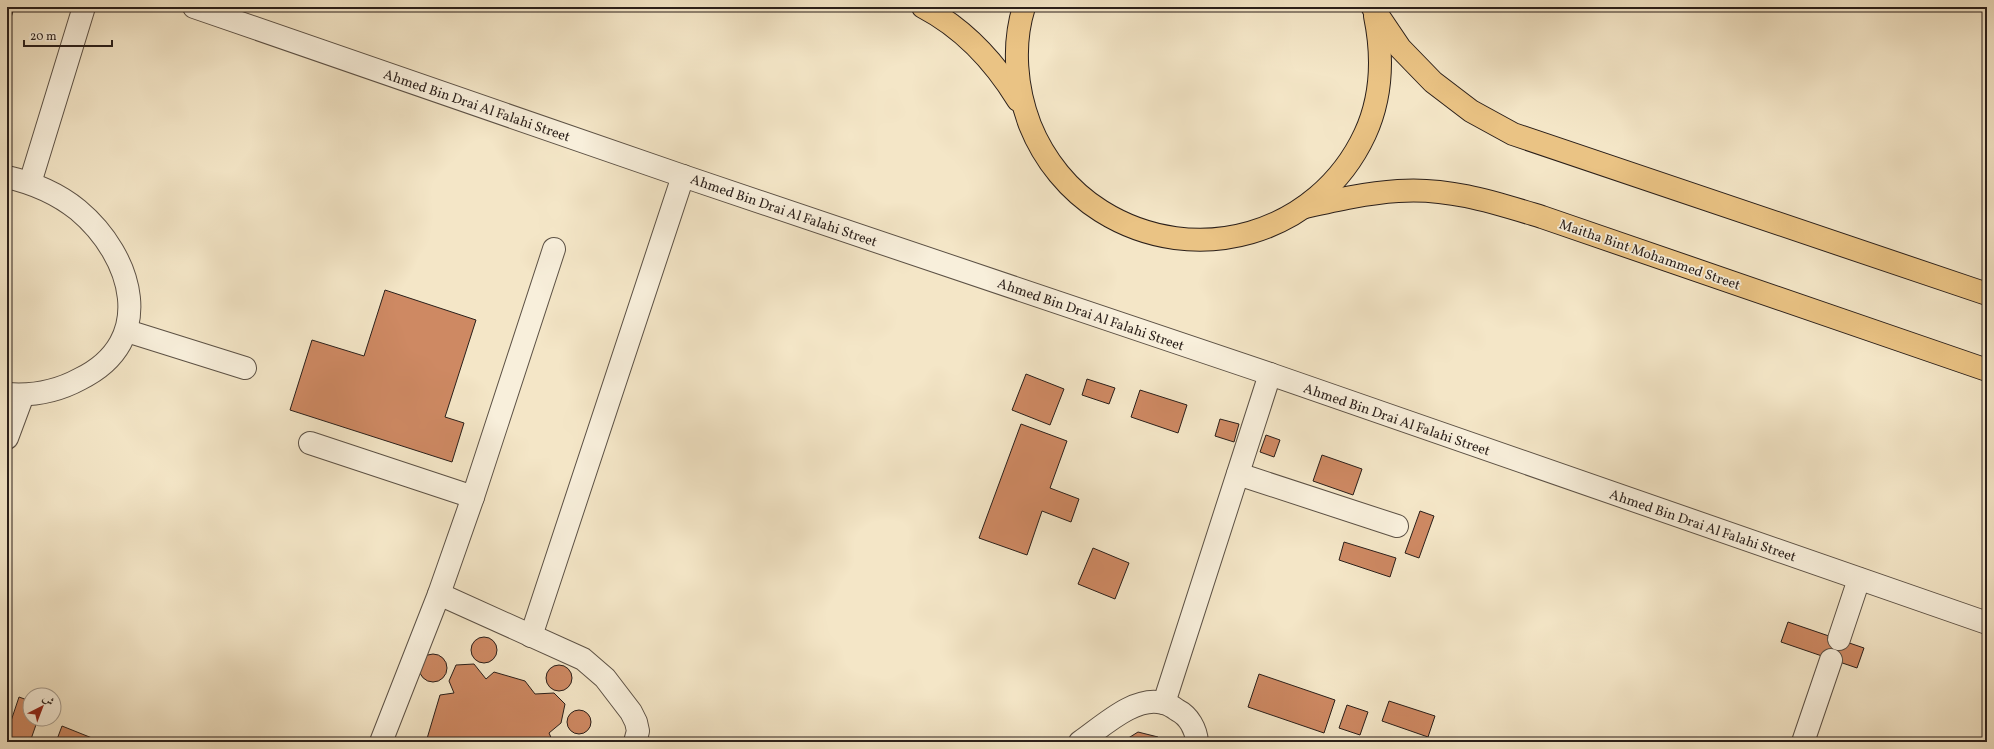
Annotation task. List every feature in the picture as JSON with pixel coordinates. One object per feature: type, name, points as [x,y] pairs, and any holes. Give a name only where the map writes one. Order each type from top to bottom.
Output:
[{"type":"main road","points":[[923,7],[939,16],[973,42],[1002,75],[1025,112]]},
{"type":"main road","points":[[1024,7],[1021,17],[1017,49],[1018,81],[1025,112],[1035,138],[1050,163],[1068,185],[1090,204],[1114,220],[1140,231],[1169,238],[1197,240],[1226,238],[1254,232],[1280,222],[1305,207],[1329,186],[1349,162],[1365,134],[1375,104],[1380,72],[1380,40],[1373,8]]},
{"type":"main road","points":[[1373,8],[1400,48],[1433,82],[1471,111],[1513,134],[1987,294]]},
{"type":"main road","name":"Maitha Bint Mohammed Street","points":[[1305,207],[1353,197],[1400,191],[1448,193],[1494,202],[1542,217],[1987,370]]},
{"type":"street","points":[[30,183],[84,7]]},
{"type":"street","name":"Ahmed Bin Drai Al Falahi Street","points":[[194,7],[683,176],[1270,374],[1987,623]]},
{"type":"street","points":[[531,636],[683,176]]},
{"type":"street","points":[[7,177],[30,183],[56,194],[78,210],[97,230],[115,254],[125,277],[131,304],[127,330],[113,355],[91,374],[62,388],[15,395],[7,438]]},
{"type":"street","points":[[381,742],[439,594],[473,496],[554,249]]},
{"type":"street","points":[[127,330],[245,368]]},
{"type":"street","points":[[1164,703],[1270,374]]},
{"type":"street","points":[[310,443],[473,496]]},
{"type":"street","points":[[1238,474],[1397,526]]},
{"type":"street","points":[[1839,639],[1860,579]]},
{"type":"street","points":[[439,594],[583,659],[595,668],[632,712],[638,731],[635,742]]},
{"type":"street","points":[[1803,742],[1831,660]]},
{"type":"street","points":[[1080,742],[1132,706],[1148,702],[1164,703],[1184,713],[1196,732],[1197,742]]},
{"type":"building","points":[[7,9],[13,11],[10,21],[7,20]]},
{"type":"building","points":[[385,290],[476,320],[445,417],[464,423],[452,462],[290,410],[312,340],[364,356]]},
{"type":"building","points":[[1026,374],[1064,389],[1050,425],[1012,410]]},
{"type":"building","points":[[1087,379],[1115,388],[1109,404],[1082,395]]},
{"type":"building","points":[[1140,390],[1187,405],[1178,433],[1131,417]]},
{"type":"building","points":[[1220,419],[1239,424],[1234,442],[1215,436]]},
{"type":"building","points":[[1021,424],[1067,441],[1050,488],[1079,499],[1071,522],[1042,511],[1027,555],[979,538]]},
{"type":"building","points":[[1266,435],[1280,440],[1274,457],[1260,452]]},
{"type":"building","points":[[1322,455],[1362,469],[1353,495],[1313,481]]},
{"type":"building","points":[[1420,511],[1434,516],[1419,558],[1405,553]]},
{"type":"building","points":[[1344,542],[1396,558],[1390,577],[1339,560]]},
{"type":"building","points":[[1093,548],[1129,563],[1115,599],[1078,584]]},
{"type":"building","points":[[1788,622],[1864,648],[1857,668],[1781,642]]},
{"type":"building","points":[[484,637],[493,641],[497,650],[493,659],[484,663],[475,659],[471,650],[475,641]]},
{"type":"building","points":[[433,654],[443,658],[447,668],[443,678],[433,682],[423,678],[419,668],[423,658]]},
{"type":"building","points":[[474,664],[486,679],[494,672],[525,681],[535,694],[554,693],[565,704],[561,723],[549,733],[553,742],[426,742],[440,695],[454,693],[449,681],[456,665]]},
{"type":"building","points":[[559,665],[568,669],[572,678],[568,687],[559,691],[550,687],[546,678],[550,669]]},
{"type":"building","points":[[1259,674],[1335,700],[1324,733],[1248,707]]},
{"type":"building","points":[[19,697],[22,698],[22,727],[35,727],[30,742],[7,742],[7,733]]},
{"type":"building","points":[[1389,701],[1435,716],[1428,737],[1382,721]]},
{"type":"building","points":[[1347,705],[1368,712],[1360,735],[1339,728]]},
{"type":"building","points":[[579,710],[588,713],[591,722],[588,731],[579,734],[570,731],[567,722],[570,713]]},
{"type":"building","points":[[62,726],[102,742],[56,742]]},
{"type":"building","points":[[1138,732],[1158,737],[1160,742],[1122,742]]}]
